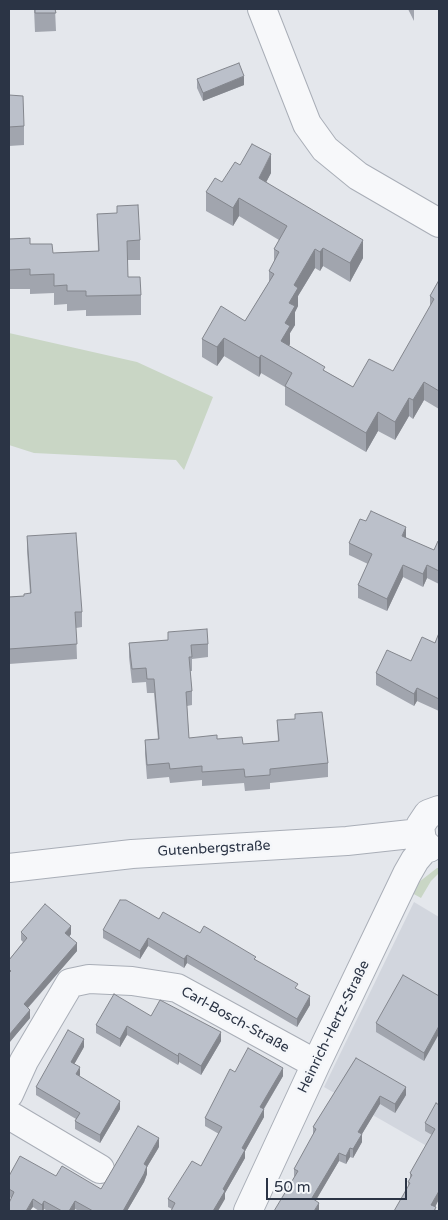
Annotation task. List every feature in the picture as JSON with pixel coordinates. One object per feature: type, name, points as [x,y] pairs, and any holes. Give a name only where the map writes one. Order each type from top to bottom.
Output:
[{"type":"street","points":[[262,9],[307,124],[326,150],[358,176],[439,223]]},
{"type":"street","name":"Heinrich-Hertz-Straße","points":[[248,1211],[316,1064],[408,874],[415,860],[428,844],[423,820],[428,814],[439,810]]},
{"type":"street","name":"Gutenbergstraße","points":[[9,868],[132,854],[346,841],[428,844]]},
{"type":"street","name":"Carl-Bosch-Straße","points":[[9,1094],[24,1061],[70,983],[89,979],[132,981],[177,988],[316,1064]]},
{"type":"street","points":[[9,1115],[100,1169]]},
{"type":"shaded area","points":[[414,902],[439,917],[439,1153],[324,1087]]},
{"type":"green space","points":[[9,333],[137,362],[213,397],[184,470],[176,460],[34,453],[9,445]]},
{"type":"green space","points":[[439,868],[439,873],[431,881],[421,898],[412,893],[419,882]]},
{"type":"building","points":[[35,9],[55,9],[56,13],[35,13]]},
{"type":"building","points":[[239,63],[244,76],[203,93],[197,79]]},
{"type":"building","points":[[9,95],[23,96],[24,126],[9,127]]},
{"type":"building","points":[[252,144],[271,154],[259,178],[363,240],[350,263],[323,248],[320,252],[315,249],[294,285],[298,288],[289,303],[295,306],[285,323],[290,326],[281,341],[325,367],[323,370],[353,387],[369,359],[393,371],[434,299],[430,296],[439,280],[439,391],[424,382],[413,400],[409,398],[395,422],[378,412],[366,433],[285,386],[292,373],[261,355],[259,358],[224,338],[217,347],[202,339],[221,306],[245,321],[274,274],[269,271],[279,252],[274,249],[287,226],[239,198],[233,208],[206,192],[215,178],[222,182],[235,162],[240,165]]},
{"type":"building","points":[[138,205],[140,240],[127,241],[128,277],[140,277],[141,295],[86,296],[86,291],[67,291],[67,285],[54,286],[54,274],[30,275],[30,269],[9,270],[9,239],[30,238],[30,244],[52,244],[53,253],[99,251],[97,214],[117,213],[117,206]]},
{"type":"building","points":[[371,511],[406,527],[402,536],[434,550],[438,541],[439,571],[427,565],[423,574],[403,565],[387,599],[358,585],[372,554],[349,543],[360,519],[366,521]]},
{"type":"building","points":[[76,533],[82,612],[75,612],[77,644],[9,649],[9,597],[24,596],[24,594],[31,593],[27,536]]},
{"type":"building","points":[[207,629],[208,644],[191,645],[192,657],[189,657],[192,691],[186,692],[189,738],[217,735],[217,739],[242,737],[243,744],[279,741],[277,720],[295,719],[295,714],[322,712],[328,763],[270,769],[270,775],[245,777],[244,769],[202,772],[202,766],[170,769],[169,763],[147,765],[145,740],[159,739],[154,679],[147,679],[146,668],[132,669],[129,643],[168,640],[168,632]]},
{"type":"building","points":[[439,633],[439,699],[417,688],[414,694],[376,673],[387,650],[411,661],[422,637],[435,643]]},
{"type":"building","points":[[120,900],[126,900],[159,919],[163,912],[200,933],[204,926],[256,957],[254,959],[298,984],[295,988],[310,996],[297,1019],[187,955],[184,959],[148,938],[140,951],[103,930]]},
{"type":"building","points":[[45,904],[71,926],[65,933],[77,943],[24,1004],[30,1010],[9,1035],[9,973],[11,971],[9,969],[9,960],[27,938],[21,932]]},
{"type":"building","points":[[403,975],[439,996],[439,1026],[424,1053],[376,1023]]},
{"type":"building","points":[[114,994],[151,1016],[160,1000],[221,1032],[201,1066],[179,1053],[178,1056],[127,1026],[120,1039],[96,1025]]},
{"type":"building","points":[[68,1030],[84,1039],[71,1062],[80,1067],[76,1074],[120,1101],[100,1135],[75,1121],[80,1113],[36,1087]]},
{"type":"building","points":[[248,1048],[283,1068],[260,1107],[264,1109],[242,1148],[245,1150],[213,1211],[171,1211],[175,1203],[168,1199],[192,1161],[201,1166],[222,1127],[205,1118],[230,1069],[235,1072]]},
{"type":"building","points":[[356,1058],[406,1087],[395,1104],[380,1096],[358,1132],[362,1134],[353,1149],[350,1148],[346,1156],[339,1153],[312,1198],[319,1203],[314,1211],[274,1211],[298,1171],[294,1169],[316,1129],[313,1127]]},
{"type":"building","points":[[436,1103],[439,1105],[439,1191],[431,1205],[436,1207],[434,1211],[394,1211],[410,1183],[408,1182],[412,1175],[410,1173],[435,1129],[425,1123]]},
{"type":"building","points":[[138,1126],[159,1138],[144,1164],[147,1166],[144,1174],[123,1211],[93,1211],[75,1201],[69,1211],[62,1211],[44,1201],[42,1205],[33,1199],[26,1211],[9,1211],[9,1203],[14,1192],[9,1189],[9,1176],[20,1156],[56,1176],[62,1166],[101,1189]]}]
